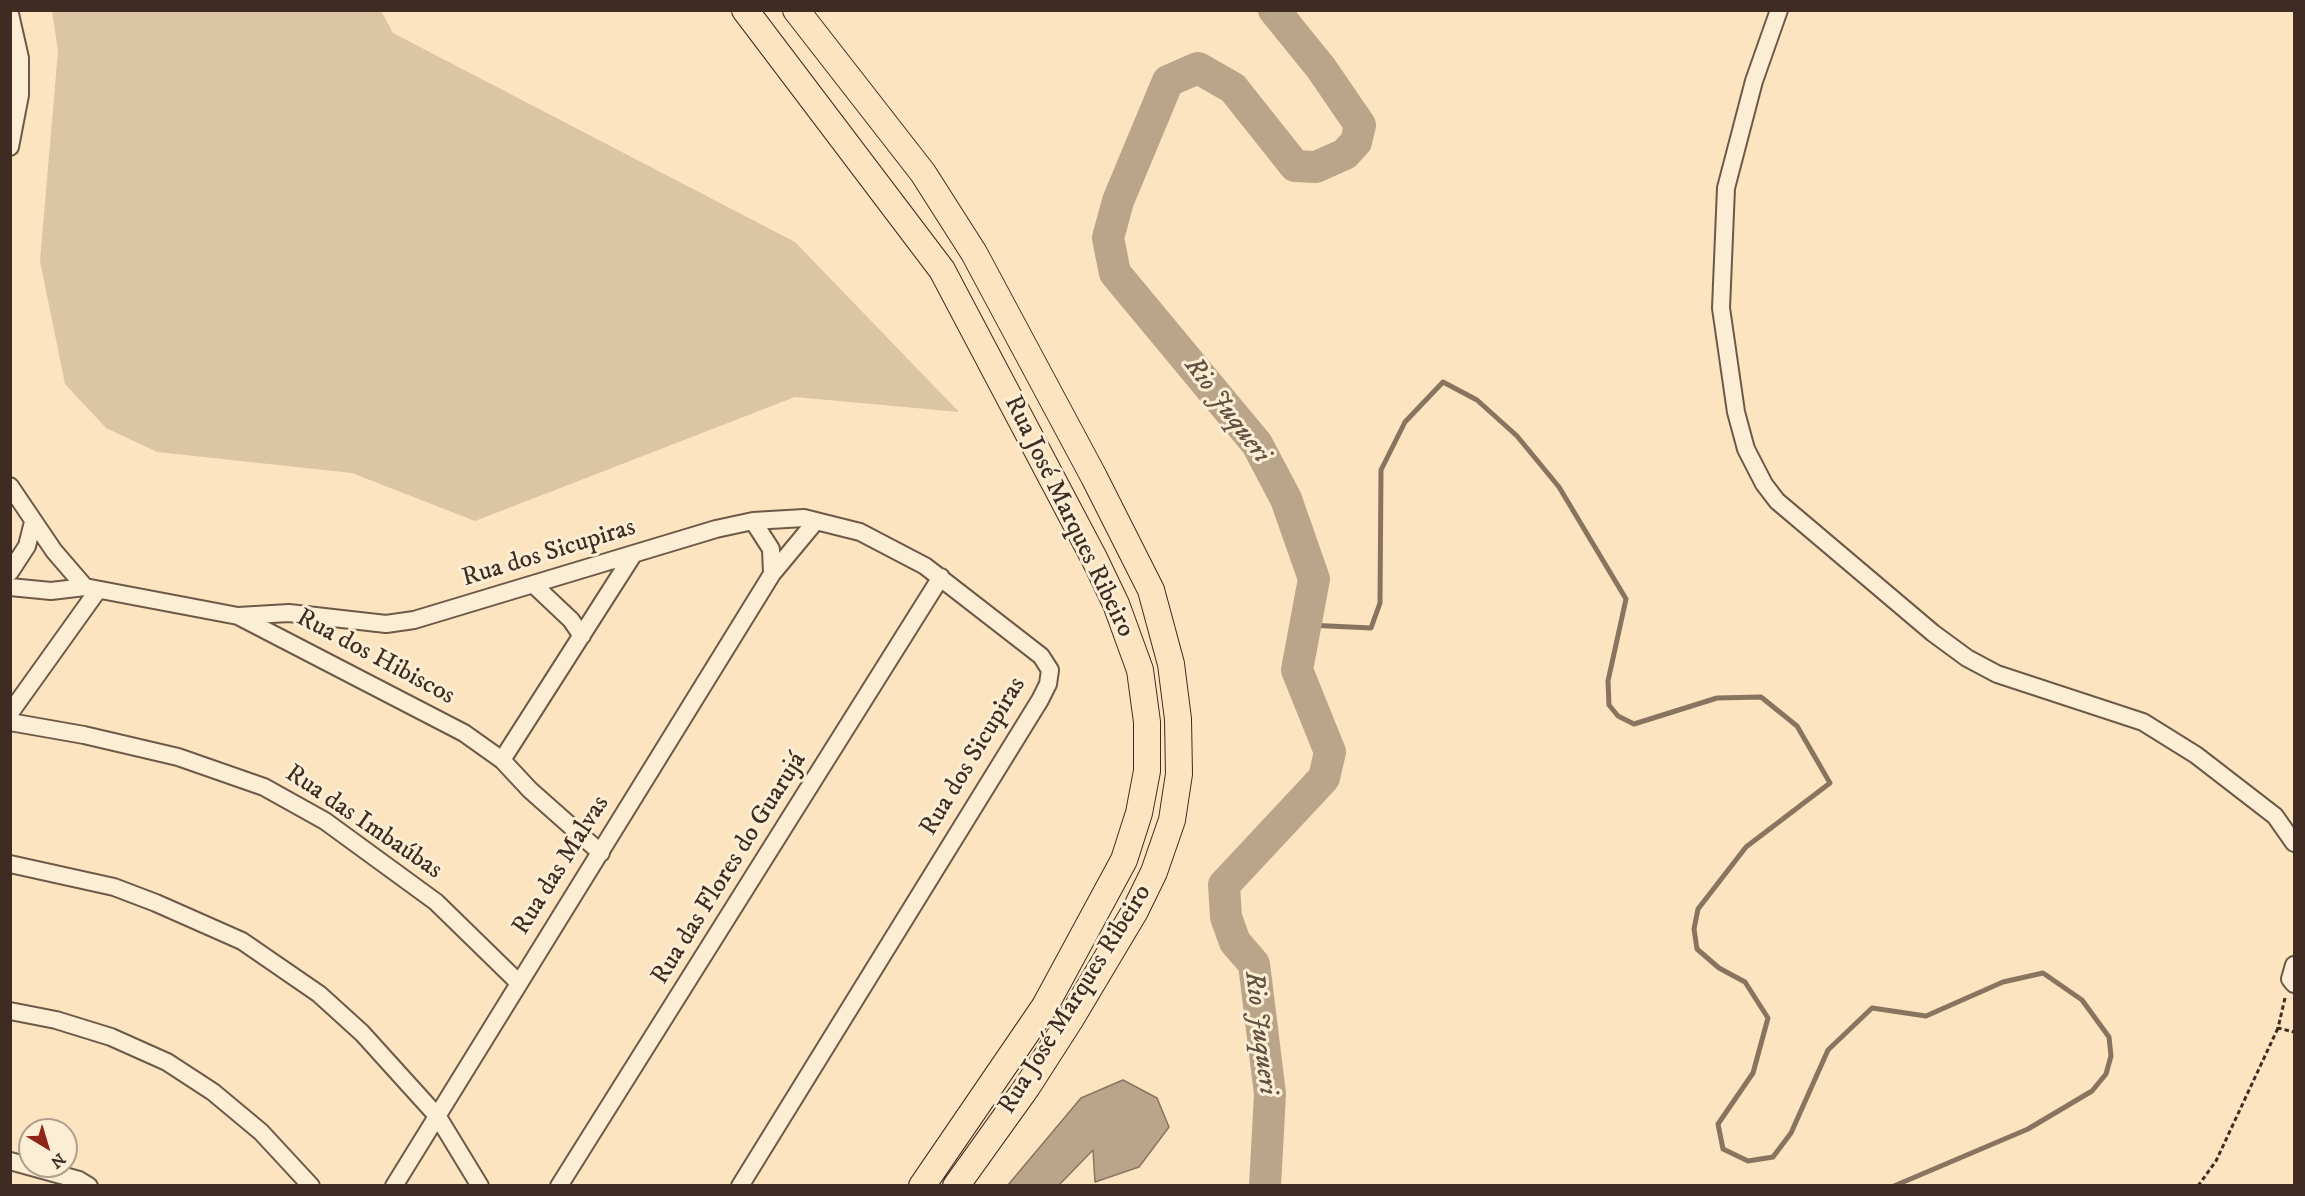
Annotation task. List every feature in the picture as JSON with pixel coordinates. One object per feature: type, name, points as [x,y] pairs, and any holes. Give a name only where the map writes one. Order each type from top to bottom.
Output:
[{"type":"main road","name":"Rua José Marques Ribeiro","points":[[745,10],[942,270],[1094,558],[1116,604],[1140,670],[1147,722],[1147,771],[1139,813],[1124,860],[1045,1006],[922,1185]]},
{"type":"main road","name":"Rua José Marques Ribeiro","points":[[796,10],[923,173],[974,253],[1094,477],[1151,590],[1171,664],[1178,719],[1179,774],[1172,820],[1154,872],[1135,911],[1028,1087],[956,1185]]},
{"type":"street","points":[[1779,10],[1754,81],[1726,188],[1721,308],[1736,412],[1746,449],[1764,484],[1777,501],[1933,633],[1967,658],[1997,674],[2143,722],[2196,754],[2275,816],[2295,843]]},
{"type":"street","points":[[10,14],[20,58],[20,95],[10,147]]},
{"type":"street","points":[[10,486],[33,522],[92,588],[10,713]]},
{"type":"street","name":"Rua dos Sicupiras","points":[[238,616],[289,613],[386,624],[434,616],[671,542],[753,521],[804,518],[860,532],[890,546],[941,577],[1041,656],[1050,670],[1048,684],[969,817],[740,1185]]},
{"type":"street","points":[[753,521],[771,549],[772,574]]},
{"type":"street","name":"Rua das Malvas","points":[[394,1185],[772,574],[816,521]]},
{"type":"street","points":[[10,572],[27,546],[33,522]]},
{"type":"street","points":[[502,760],[633,555]]},
{"type":"street","name":"Rua das Flores do Guarujá","points":[[559,1185],[706,955],[941,577]]},
{"type":"street","points":[[535,586],[571,620],[582,636]]},
{"type":"street","name":"Rua dos Hibiscos","points":[[10,588],[51,591],[92,588],[238,616],[464,733],[502,760],[530,790],[601,853]]},
{"type":"street","name":"Rua das Imbaúbas","points":[[10,722],[84,735],[178,757],[264,787],[324,821],[436,902],[519,983]]},
{"type":"street","points":[[10,864],[114,887],[242,940],[327,1002],[400,1073],[438,1117],[480,1185]]},
{"type":"street","points":[[10,1011],[57,1020],[111,1037],[167,1062],[213,1092],[261,1132],[311,1185]]},
{"type":"street","points":[[10,1161],[80,1180],[89,1185]]},
{"type":"path","points":[[2198,1185],[2216,1161],[2278,1028],[2293,976]]},
{"type":"path","points":[[2278,1028],[2295,1032]]},
{"type":"shaded area","points":[[52,11],[381,11],[393,33],[795,242],[959,412],[795,397],[475,521],[352,473],[157,452],[106,428],[65,384],[40,261],[58,51]]},
{"type":"shaded area","points":[[1123,1080],[1157,1098],[1169,1127],[1139,1167],[1095,1182],[1093,1150],[1059,1185],[1008,1185],[1081,1098]]},
{"type":"waterway","name":"Rio Juqueri","points":[[1265,1186],[1270,1094],[1254,964],[1235,942],[1226,917],[1224,885],[1324,778],[1330,752],[1297,670],[1314,579],[1286,499],[1257,444],[1115,273],[1108,238],[1118,201],[1168,81],[1198,68],[1233,88],[1295,166],[1316,167],[1345,154],[1356,142],[1360,125],[1321,68],[1274,10]]},
{"type":"waterway","points":[[1308,625],[1371,628],[1380,603],[1381,470],[1405,422],[1443,382],[1477,400],[1517,436],[1559,487],[1626,599],[1608,681],[1609,705],[1618,716],[1634,724],[1717,698],[1761,697],[1797,726],[1830,783],[1746,847],[1698,909],[1694,929],[1697,949],[1719,968],[1745,982],[1768,1018],[1753,1073],[1718,1124],[1723,1149],[1748,1161],[1773,1157],[1791,1133],[1828,1050],[1872,1008],[1926,1016],[2003,982],[2043,973],[2082,1000],[2109,1037],[2111,1056],[2106,1074],[2092,1091],[2028,1129],[1894,1186]]}]
